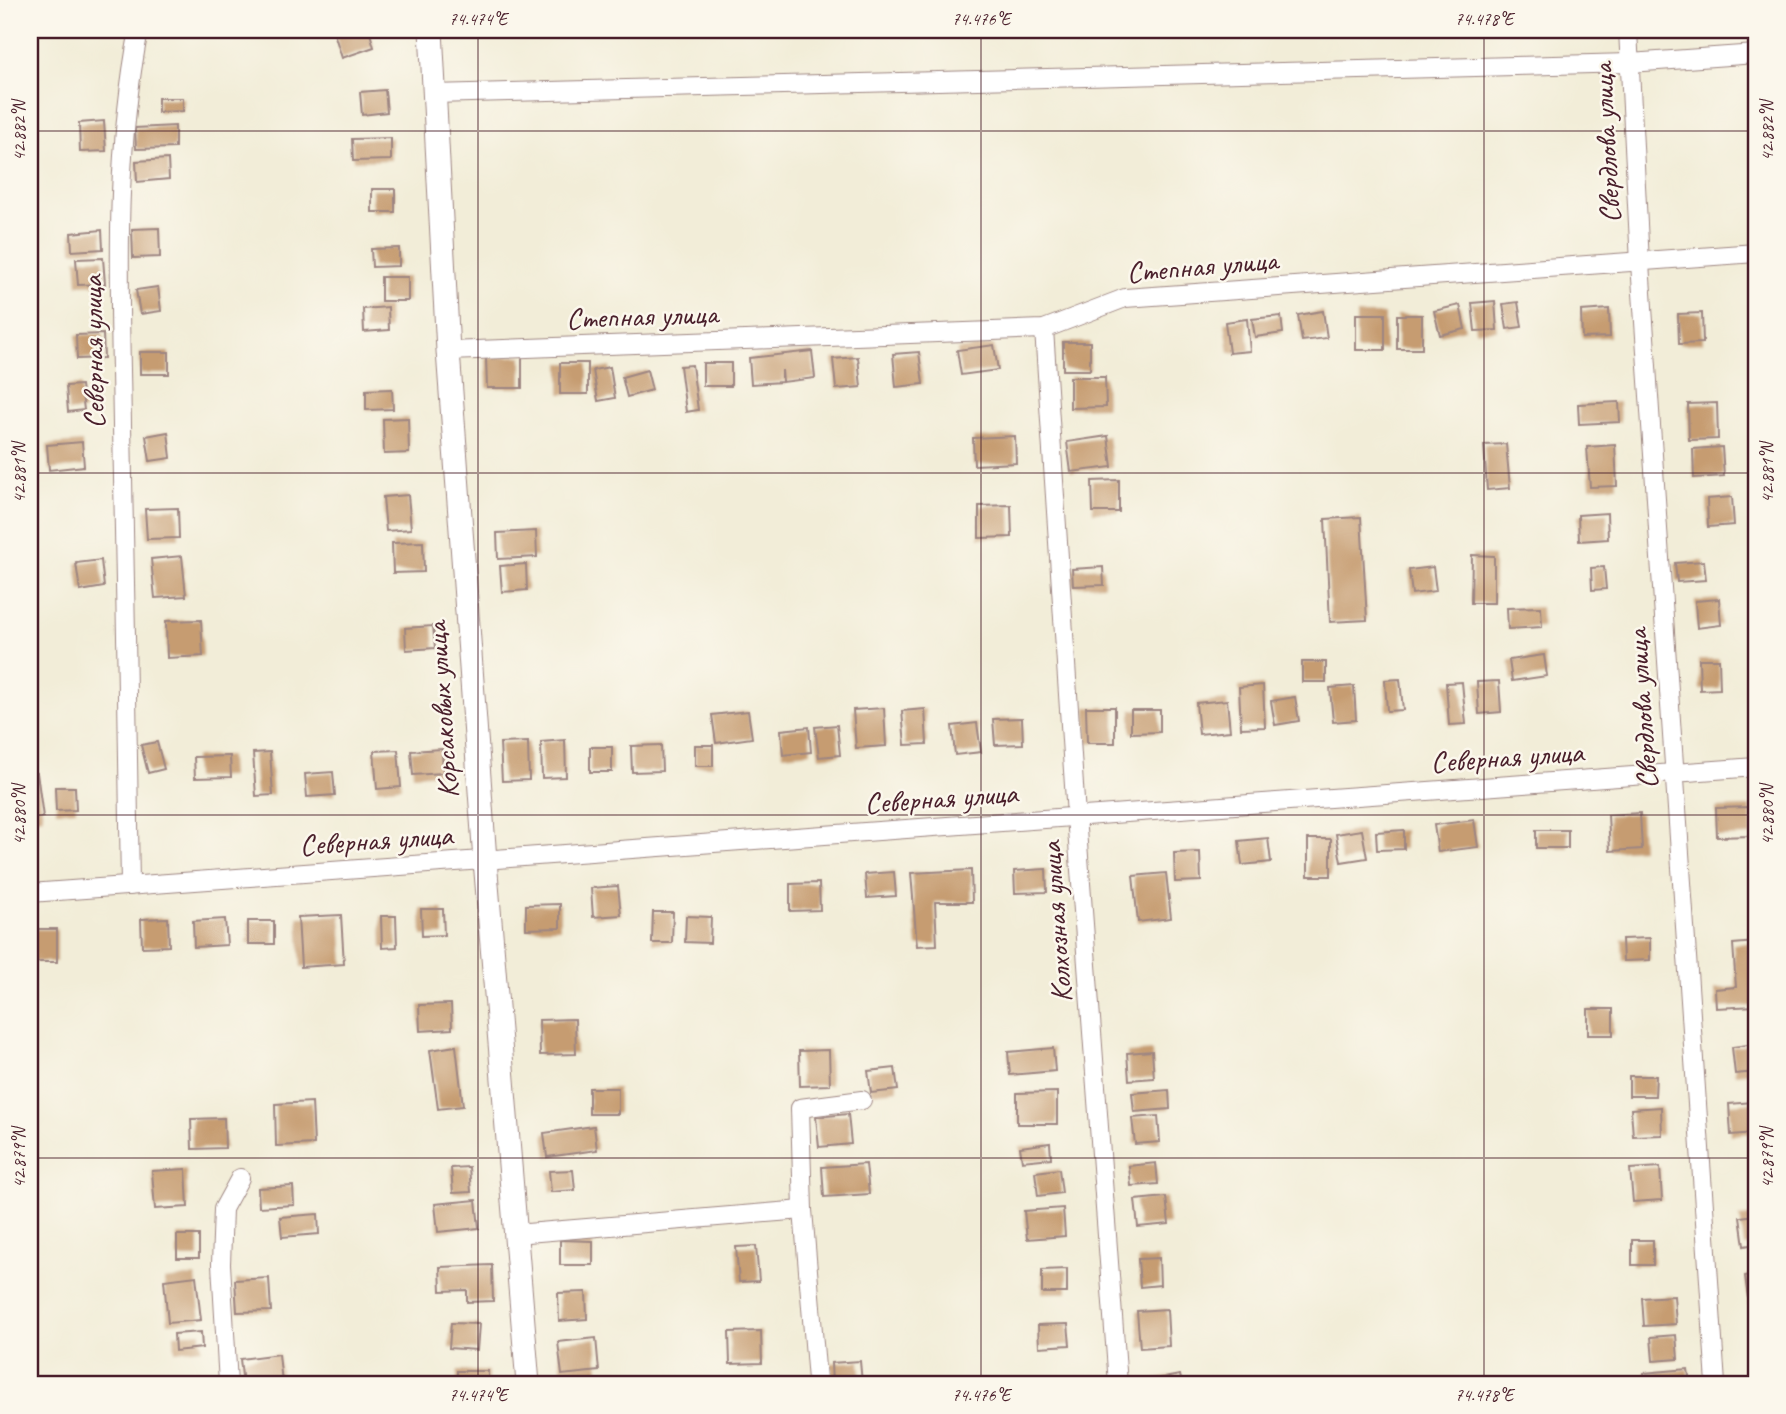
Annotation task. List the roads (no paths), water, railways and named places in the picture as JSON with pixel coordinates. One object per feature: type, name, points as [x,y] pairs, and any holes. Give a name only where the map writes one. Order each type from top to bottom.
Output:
[{"type":"street","name":"Северная улица","points":[[130,886],[119,243],[123,135],[139,30]]},
{"type":"street","name":"Корсаковых улица","points":[[431,30],[447,351],[527,1384]]},
{"type":"street","name":"Свердлова улица","points":[[1628,30],[1640,263],[1716,1384]]},
{"type":"street","points":[[433,94],[1630,63],[1756,54]]},
{"type":"street","name":"Степная улица","points":[[447,351],[1044,329],[1125,298],[1756,253]]},
{"type":"street","name":"Колхозная улица","points":[[1044,329],[1076,816],[1118,1384]]},
{"type":"street","name":"Северная улица","points":[[30,893],[1756,767]]},
{"type":"street","points":[[817,1380],[803,1210],[800,1108],[862,1100]]},
{"type":"street","points":[[228,1384],[220,1265],[223,1209],[240,1178]]},
{"type":"street","points":[[515,1234],[803,1210]]}]
